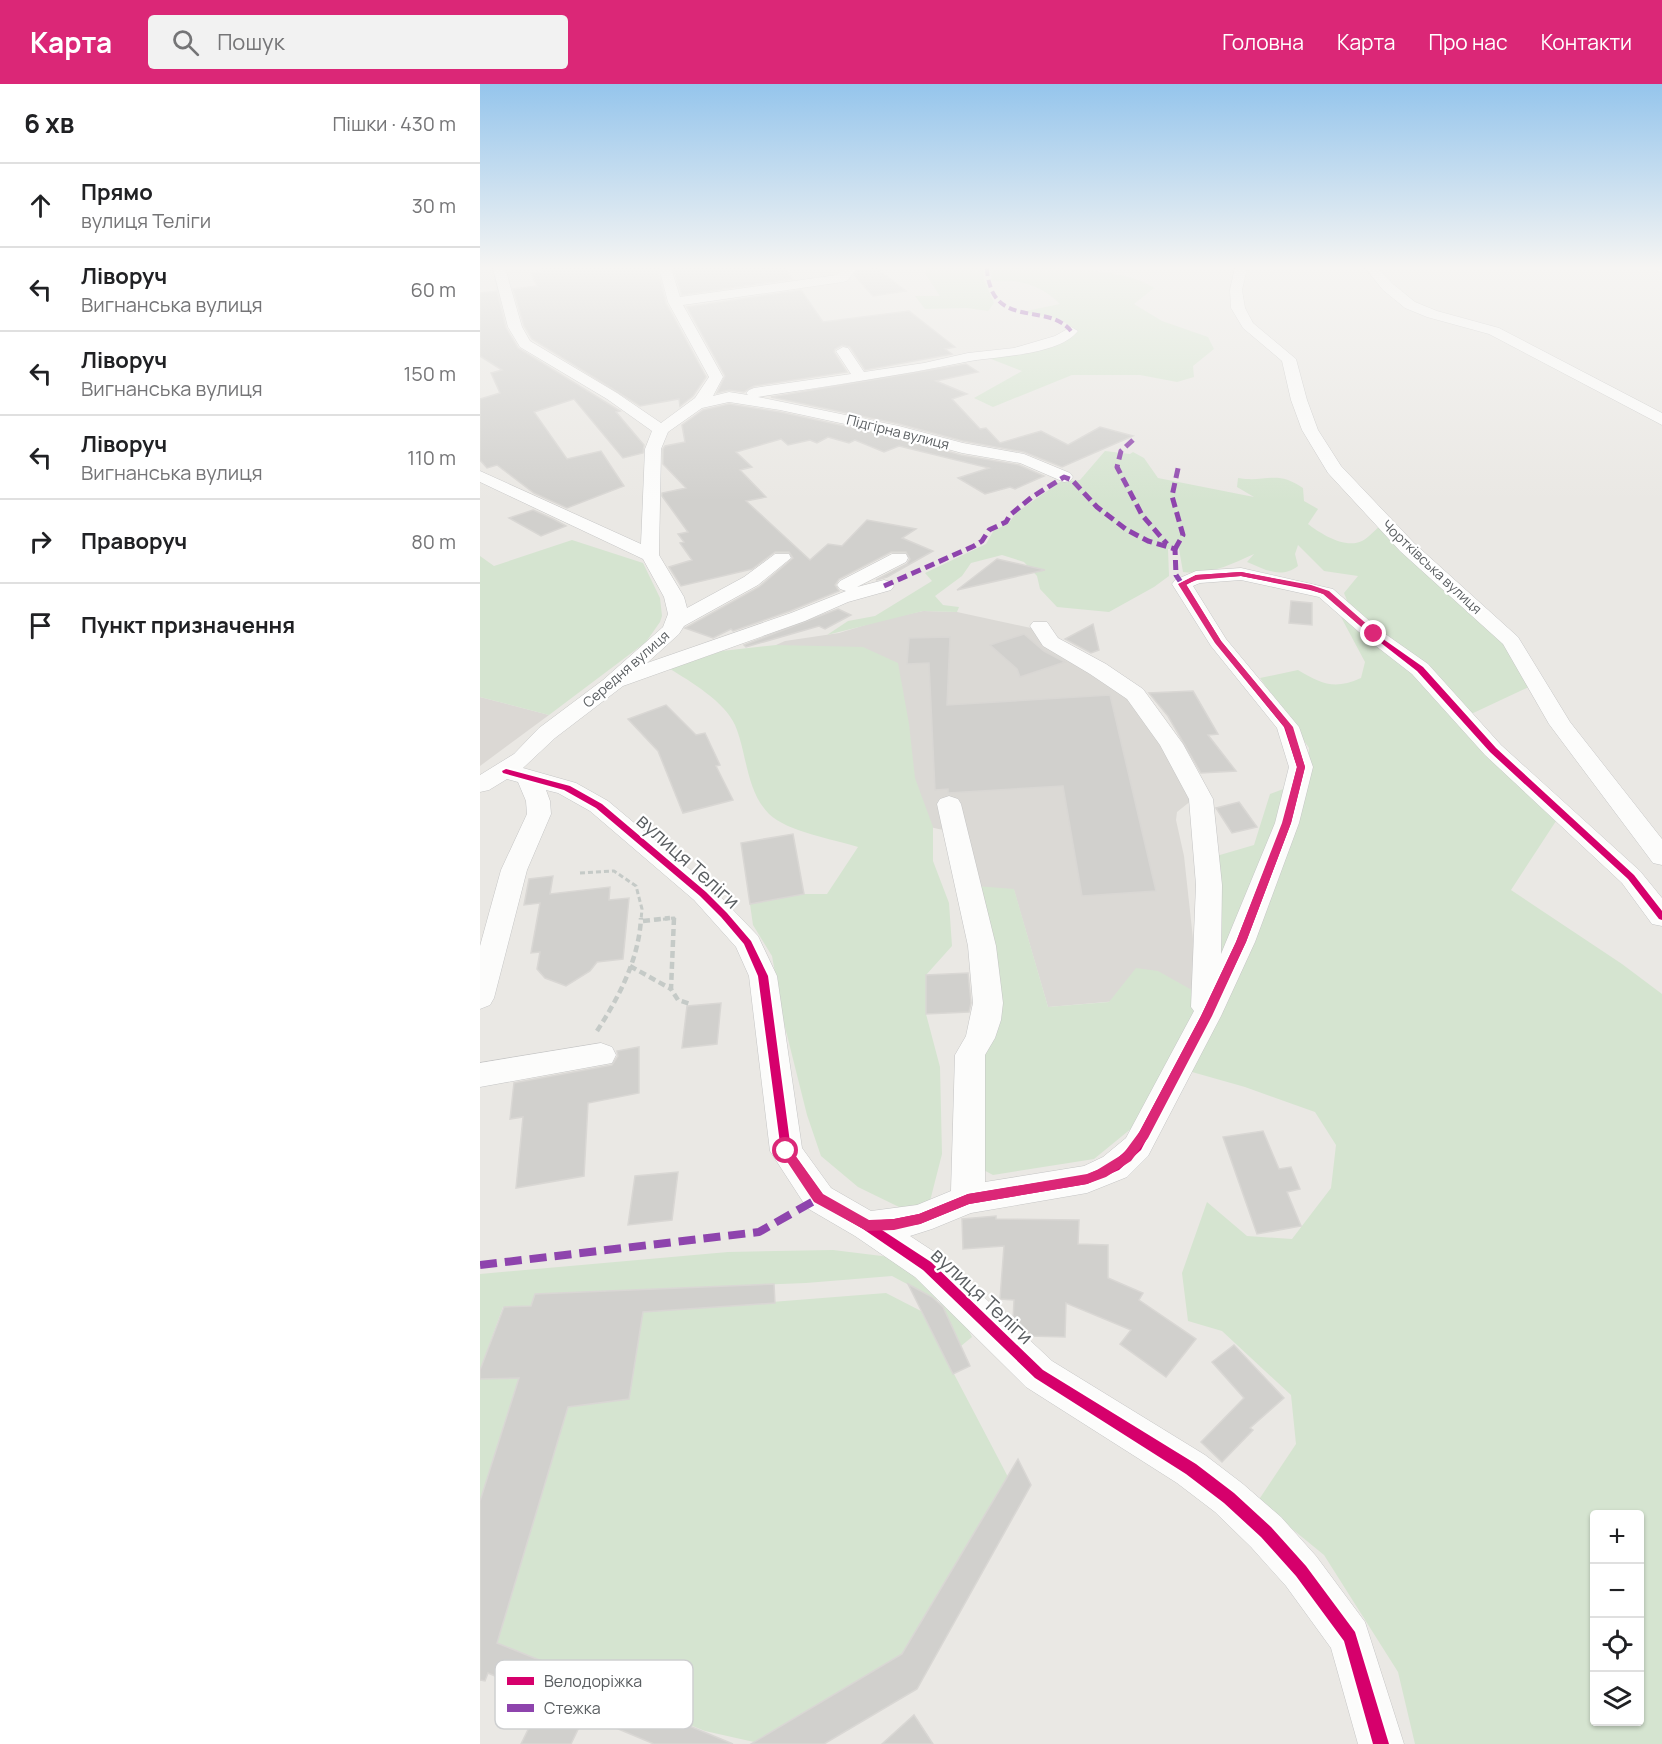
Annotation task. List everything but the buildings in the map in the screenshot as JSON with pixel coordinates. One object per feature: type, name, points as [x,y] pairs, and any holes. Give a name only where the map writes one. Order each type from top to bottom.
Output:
[{"type":"street","points":[[526,345],[612,396],[661,430]]},
{"type":"street","points":[[480,476],[510,492],[650,555],[653,449],[661,430],[698,404],[711,390],[716,377],[699,345]]},
{"type":"street","name":"Підгірна вулиця","points":[[698,404],[860,376],[924,368],[968,357],[1015,352],[1038,345]]},
{"type":"street","name":"Чортківська вулиця","points":[[1274,345],[1289,360],[1299,400],[1310,430],[1334,469],[1407,547],[1511,642],[1560,724],[1662,857]]},
{"type":"street","points":[[1522,345],[1662,420]]},
{"type":"street","points":[[843,351],[860,376]]},
{"type":"street","name":"Підгірна вулиця","points":[[729,397],[780,405],[899,431],[962,448],[1024,459],[1064,477]]},
{"type":"street","points":[[490,497],[510,492]]},
{"type":"street","name":"Середня вулиця","points":[[480,785],[517,773],[529,753],[547,733],[611,684],[672,630],[676,622],[677,605],[650,555]]},
{"type":"street","points":[[676,622],[751,581],[782,558]]},
{"type":"street","points":[[801,616],[814,602],[899,558]]},
{"type":"street","points":[[867,1226],[920,1219],[968,1199],[1087,1179],[1101,1174],[1127,1158],[1144,1135],[1206,1016],[1241,942],[1282,834],[1301,767],[1288,727],[1218,642],[1182,584],[1196,578],[1241,574],[1326,593],[1420,669],[1493,750],[1631,877],[1662,917]]},
{"type":"street","points":[[611,684],[717,644],[801,616],[841,598],[884,586]]},
{"type":"street","points":[[1040,626],[1050,642],[1098,669],[1135,694],[1171,744],[1201,799],[1209,885],[1206,1016]]},
{"type":"street","points":[[480,998],[514,870],[539,814],[538,801],[517,773]]},
{"type":"street","name":"вулиця Теліги","points":[[517,773],[567,788],[599,806],[703,894],[748,943],[763,976],[786,1151],[819,1198],[867,1226],[927,1266],[1040,1374],[1191,1469],[1229,1498],[1266,1532],[1307,1579],[1350,1637],[1381,1744]]},
{"type":"street","points":[[949,804],[982,946],[988,1003],[986,1020],[980,1038],[970,1055],[968,1199]]},
{"type":"street","points":[[480,1075],[587,1057]]},
{"type":"path","points":[[580,873],[614,871],[636,886],[643,921],[640,939],[630,966],[587,1057]]},
{"type":"path","points":[[643,921],[674,918],[671,989]]},
{"type":"path","points":[[630,966],[671,989],[678,1000],[690,1004]]},
{"type":"shaded area","points":[[923,611],[957,612],[1031,628],[1060,654],[1138,706],[1192,800],[1177,812],[1176,820],[1184,856],[1199,994],[1048,1007],[1014,890],[959,885],[943,830],[838,806],[776,645],[785,641],[839,633],[885,619]]},
{"type":"shaded area","points":[[480,697],[549,715],[480,766]]},
{"type":"green space","points":[[1034,345],[1212,345],[1214,349],[1193,366],[1194,377],[1177,382],[1140,375],[1072,375],[993,407],[974,398],[1022,371],[986,357],[1016,353]]},
{"type":"green space","points":[[1105,451],[1130,454],[1133,452],[1144,458],[1158,478],[1254,497],[1237,487],[1238,478],[1278,478],[1294,482],[1303,488],[1304,501],[1318,509],[1308,524],[1326,536],[1341,542],[1362,541],[1381,525],[1509,643],[1533,685],[1469,715],[1350,608],[1344,593],[1358,576],[1324,571],[1298,545],[1295,554],[1298,566],[1279,573],[1247,562],[1254,554],[1211,571],[1183,572],[1179,549],[1168,549],[1169,576],[1109,612],[1057,607],[1040,589],[1037,576],[1024,562],[1002,555],[971,563],[962,576],[935,596],[943,605],[959,607],[957,612],[923,611],[827,635],[848,621],[875,616],[932,581],[925,573],[986,544],[994,530],[1008,524],[1017,512],[1060,482],[1080,480]]},
{"type":"green space","points":[[572,540],[643,563],[660,598],[662,616],[660,622],[646,642],[549,715],[480,697],[480,556],[494,566]]},
{"type":"green space","points":[[1341,617],[1353,622],[1405,661],[1556,821],[1511,890],[1622,964],[1662,994],[1662,1744],[1415,1744],[1398,1672],[1324,1555],[1258,1501],[1296,1444],[1291,1395],[1222,1331],[1188,1321],[1182,1273],[1207,1202],[1247,1236],[1292,1239],[1331,1188],[1336,1145],[1315,1112],[1245,1087],[1185,1070],[1215,1015],[1213,857],[1254,845],[1270,794],[1302,782],[1308,765],[1309,748],[1260,678],[1298,670],[1328,684],[1343,684],[1361,678],[1365,662]]},
{"type":"green space","points":[[776,645],[863,647],[898,663],[909,724],[915,778],[933,827],[933,861],[949,903],[952,946],[926,975],[926,1014],[940,1067],[942,1154],[929,1205],[899,1207],[858,1187],[821,1156],[807,1115],[784,1023],[772,956],[753,925],[750,904],[804,894],[827,894],[858,847],[787,826],[769,814],[761,805],[751,783],[739,736],[730,716],[715,700],[670,669],[722,651]]},
{"type":"green space","points":[[976,886],[1014,889],[1048,1007],[1109,1002],[1136,968],[1158,971],[1199,994],[1200,1002],[1138,1123],[1094,1159],[993,1175],[976,1166]]},
{"type":"green space","points":[[833,1250],[890,1257],[957,1307],[972,1337],[961,1346],[939,1301],[892,1276],[806,1283],[535,1294],[531,1306],[503,1307],[480,1370],[480,1274],[728,1252]]},
{"type":"green space","points":[[886,1293],[921,1311],[1008,1477],[902,1654],[754,1742],[693,1726],[693,1660],[539,1660],[497,1643],[568,1407],[629,1398],[643,1312]]},
{"type":"green space","points":[[519,1378],[480,1501],[480,1379]]},
{"type":"marked path","points":[[1133,440],[1121,451],[1117,467],[1142,515],[1167,544]]},
{"type":"marked path","points":[[1175,549],[1183,535],[1172,496],[1179,464]]},
{"type":"marked path","points":[[884,586],[974,546],[982,541],[989,530],[1006,522],[1010,515],[1032,497],[1064,477],[1072,480],[1097,507],[1127,530],[1148,541],[1175,549],[1176,575],[1182,584]]},
{"type":"marked path","points":[[480,1265],[759,1232],[819,1198]]},
{"type":"cycle path","points":[[867,1226],[920,1219],[968,1199],[1087,1179],[1115,1167],[1137,1147],[1206,1016],[1241,942],[1287,823],[1301,767],[1288,727],[1218,642],[1182,584],[1196,577],[1241,574],[1326,593],[1374,635],[1420,669],[1493,750],[1631,877],[1662,917]]},
{"type":"cycle path","points":[[506,771],[567,788],[599,806],[703,894],[724,915],[748,943],[763,976],[786,1151],[819,1198],[867,1226],[927,1266],[1039,1374],[1191,1469],[1229,1498],[1266,1532],[1301,1571],[1350,1637],[1381,1744]]},
{"type":"route","points":[[786,1151],[819,1198],[867,1226],[920,1219],[968,1199],[1087,1179],[1115,1167],[1127,1158],[1144,1135],[1206,1016],[1241,942],[1287,823],[1301,767],[1288,727],[1218,642],[1182,584],[1196,578],[1241,574],[1311,588],[1326,593],[1374,634]]}]
